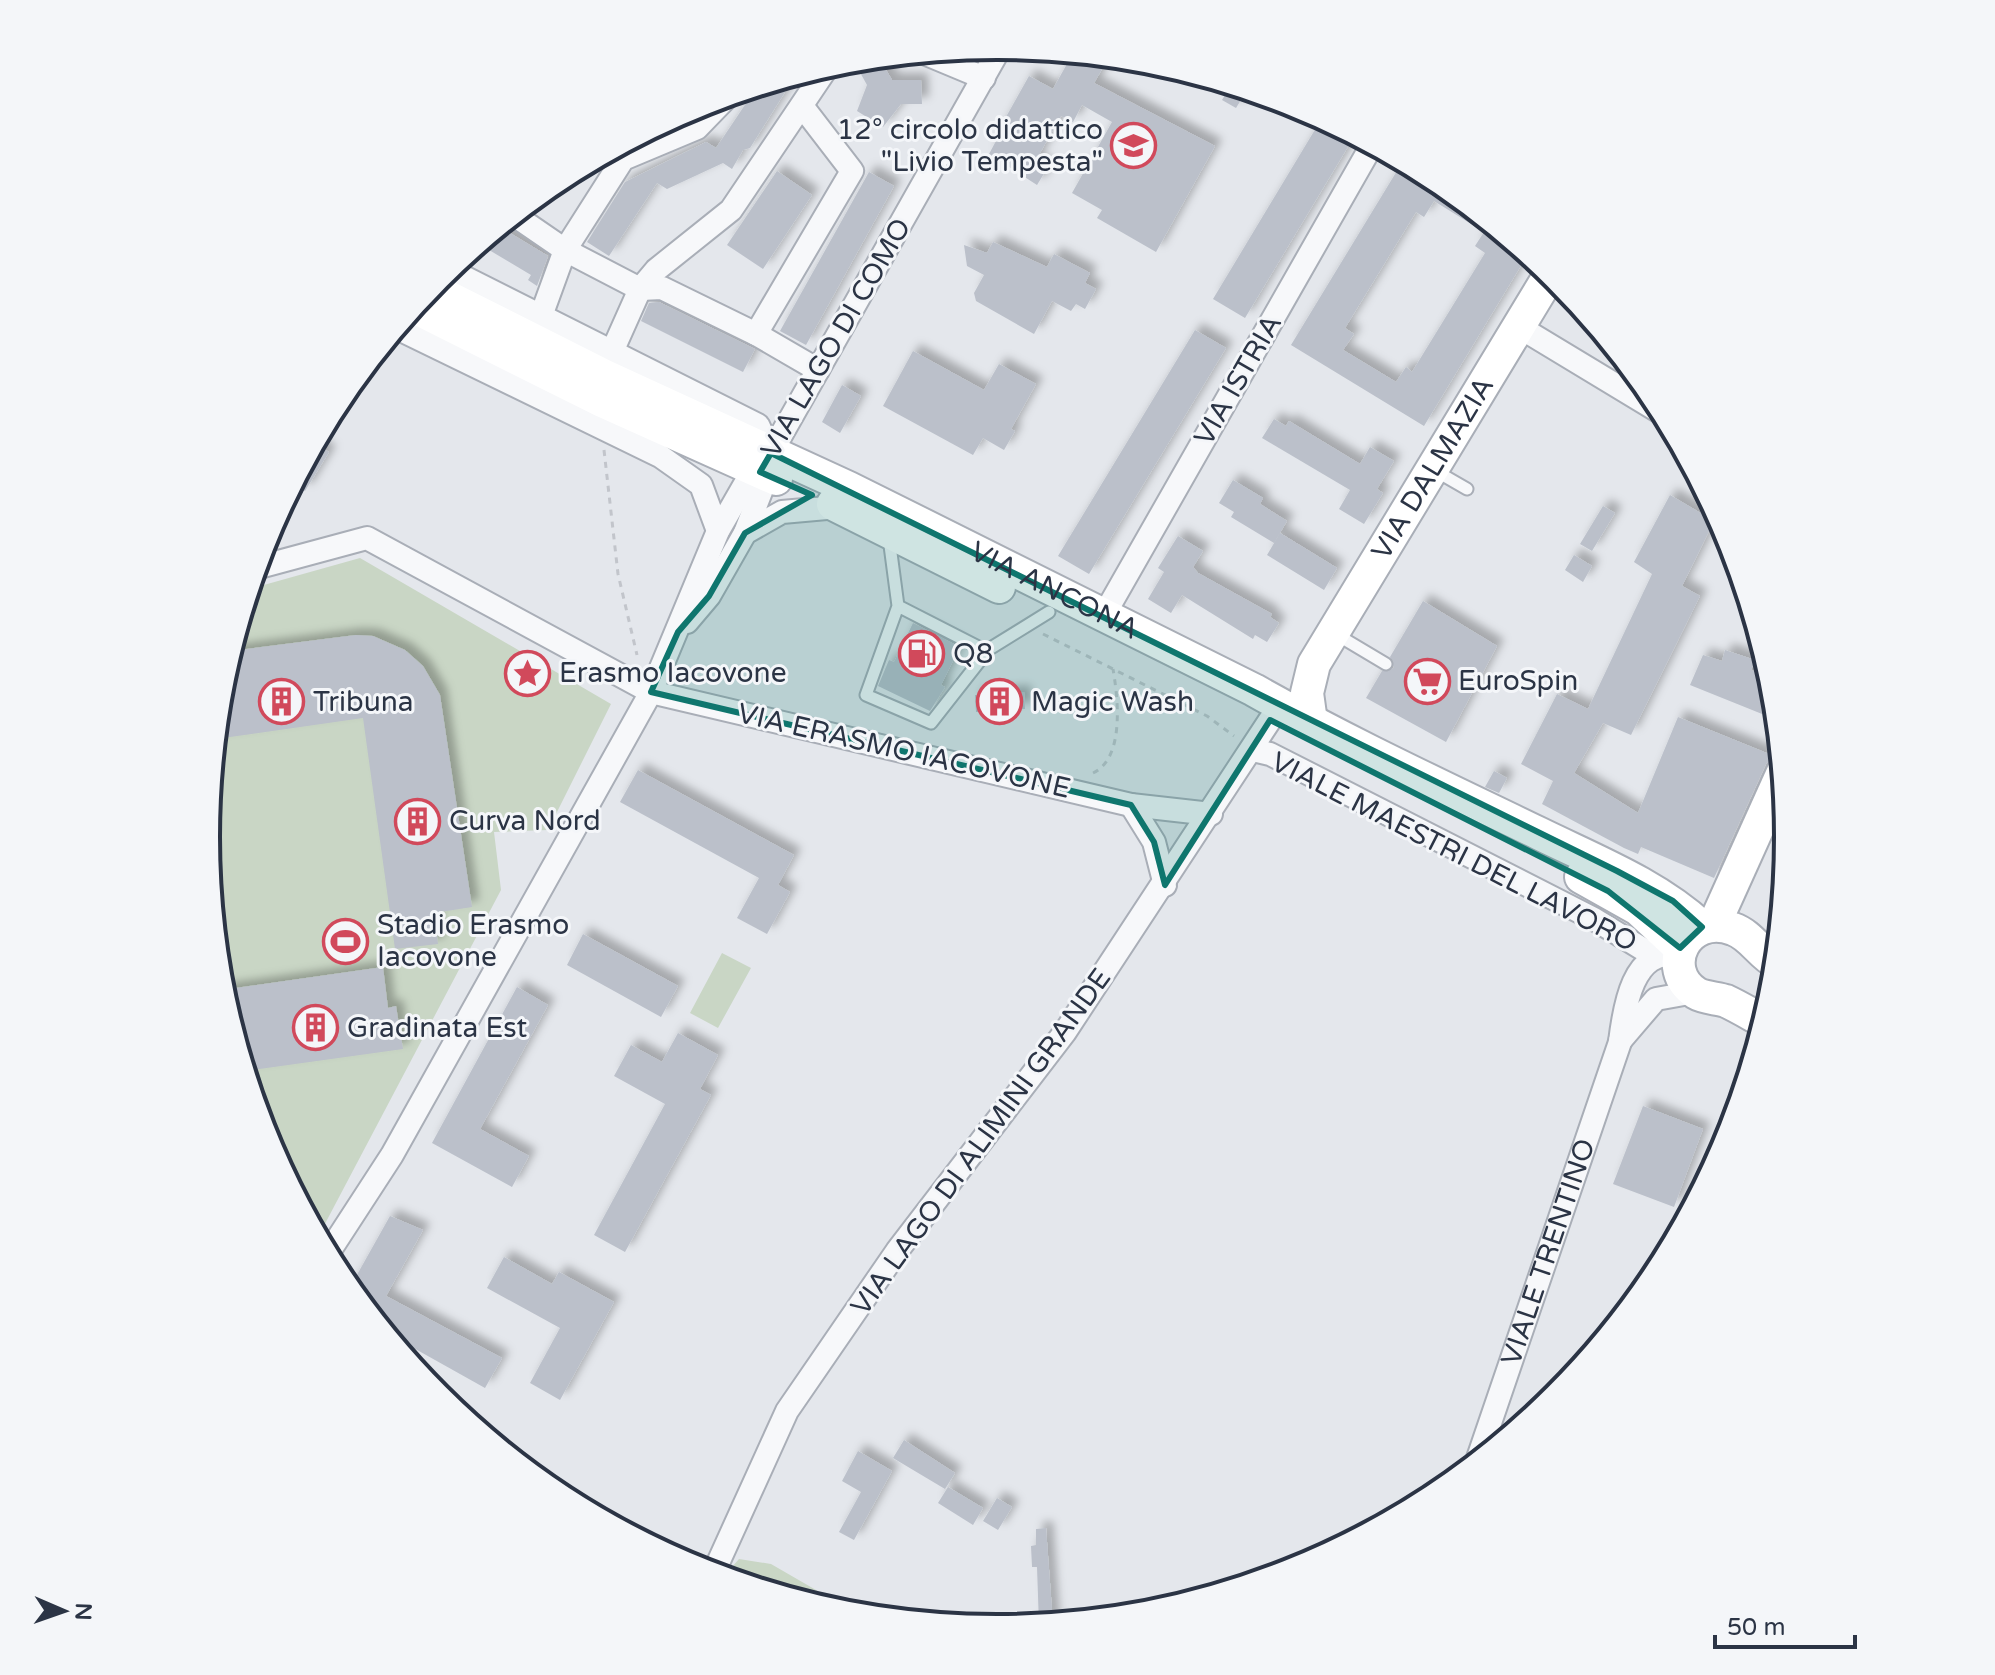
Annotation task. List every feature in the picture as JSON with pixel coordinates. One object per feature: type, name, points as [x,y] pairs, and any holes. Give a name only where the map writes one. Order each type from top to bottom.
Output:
[{"type":"street","name":"VIA LAGO DI COMO","points":[[335,1243],[392,1155],[651,692],[718,531],[745,484],[766,463],[993,60]]},
{"type":"street","points":[[946,62],[984,78]]},
{"type":"street","points":[[563,409],[605,370],[640,289],[656,270],[731,210],[818,81]]},
{"type":"street","points":[[756,334],[852,171],[802,106]]},
{"type":"street","points":[[541,316],[565,250],[623,159],[697,128],[708,116]]},
{"type":"street","name":"VIA ISTRIA","points":[[1104,615],[1367,154]]},
{"type":"street","points":[[523,221],[565,250],[640,289],[662,288],[756,334],[818,370]]},
{"type":"street","points":[[461,276],[541,316],[605,370]]},
{"type":"street","name":"VIA DALMAZIA","points":[[1254,690],[1286,688],[1314,664],[1544,285]]},
{"type":"street","points":[[442,294],[605,370],[766,463]]},
{"type":"street","points":[[426,311],[758,425],[766,463]]},
{"type":"street","points":[[1521,328],[1639,400]]},
{"type":"street","points":[[407,333],[660,456],[701,485],[718,531]]},
{"type":"street","name":"VIA LAGO DI COMO","points":[[678,632],[709,596],[745,533],[762,489],[766,463]]},
{"type":"street","name":"VIA ANCONA","points":[[766,463],[1104,615],[1311,722],[1673,901],[1686,942],[1684,977],[1695,992]]},
{"type":"street","name":"VIA ANCONA","points":[[766,463],[1037,619],[1270,720],[1608,891],[1686,942],[1734,929],[1765,952]]},
{"type":"street","points":[[745,533],[782,512],[838,507]]},
{"type":"street","name":"VIA ERASMO IACOVONE","points":[[270,564],[367,538],[651,692],[1131,805],[1211,814]]},
{"type":"street","name":"VIA DALMAZIA","points":[[1311,722],[1307,693],[1314,664]]},
{"type":"street","name":"VIA LAGO DI ALIMINI GRANDE","points":[[718,1563],[787,1411],[897,1251],[1065,1032],[1165,885],[1270,720]]},
{"type":"street","name":"VIALE MAESTRI DEL LAVORO","points":[[1253,750],[1270,754],[1580,912],[1686,942]]},
{"type":"street","name":"VIALE TRENTINO","points":[[1483,1444],[1620,1042],[1624,1005],[1635,978],[1686,942],[1750,844],[1773,793]]},
{"type":"street","points":[[1131,805],[1154,842],[1165,885]]},
{"type":"street","points":[[1673,901],[1706,901],[1722,886],[1750,844]]},
{"type":"street","points":[[1750,844],[1746,917],[1765,952]]},
{"type":"street","points":[[1695,992],[1725,1001],[1754,1016]]},
{"type":"street","name":"VIALE TRENTINO","points":[[1620,1042],[1656,999],[1695,992]]},
{"type":"lane","points":[[1434,470],[1467,489]]},
{"type":"lane","points":[[889,533],[898,606],[866,695],[931,723],[989,649],[1037,619]]},
{"type":"lane","points":[[898,606],[986,651],[989,649]]},
{"type":"lane","points":[[1333,633],[1386,664]]},
{"type":"path","points":[[604,441],[618,574],[637,655]]},
{"type":"path","points":[[1037,619],[1113,669],[1207,716],[1253,750]]},
{"type":"path","points":[[1088,775],[1100,770],[1114,738],[1117,693],[1113,669]]},
{"type":"highlighted area","points":[[771,453],[1617,871],[1673,901],[1702,927],[1680,948],[1608,891],[1270,720],[1165,885],[1154,842],[1131,805],[651,692],[678,632],[709,596],[745,533],[812,495],[760,472]]},
{"type":"green space","name":"Stadio Erasmo Iacovone","points":[[360,558],[611,704],[548,830],[494,832],[501,890],[324,1226],[279,1135],[246,1039],[227,939],[222,888],[220,838],[227,736],[246,636],[262,586]]},
{"type":"green space","points":[[722,953],[751,968],[718,1028],[690,1013]]},
{"type":"green space","points":[[739,1559],[771,1564],[826,1595],[796,1589],[731,1568]]},
{"type":"building","name":"12° circolo didattico \"Livio Tempesta\"","points":[[1067,64],[1103,68],[1094,83],[1215,146],[1156,252],[1097,218],[1102,210],[1072,193],[1112,122],[1082,105],[1073,122],[1061,116],[1036,160],[1048,167],[1037,185],[989,154],[996,141],[993,140],[1029,76],[1053,89]]},
{"type":"building","points":[[885,69],[892,80],[921,80],[922,104],[901,104],[883,127],[857,111],[867,85],[860,73]]},
{"type":"building","points":[[787,89],[750,148],[743,150],[732,169],[723,163],[667,189],[657,183],[609,256],[587,242],[625,182],[706,142],[716,148],[747,101]]},
{"type":"building","points":[[1225,94],[1241,99],[1236,108],[1222,100]]},
{"type":"building","points":[[1316,128],[1349,144],[1245,318],[1213,299]]},
{"type":"building","points":[[777,171],[812,195],[763,269],[727,245]]},
{"type":"building","points":[[1397,171],[1471,221],[1510,253],[1522,264],[1424,426],[1291,345]],"holes":[[[1434,201],[1484,232],[1475,246],[1485,253],[1412,372],[1406,367],[1396,382],[1343,350],[1354,334],[1345,328],[1416,212],[1424,217]]]},
{"type":"building","points":[[869,172],[894,186],[806,345],[780,331]]},
{"type":"building","points":[[510,233],[548,256],[537,286],[528,280],[531,275],[489,250]]},
{"type":"building","points":[[993,242],[1047,267],[1054,254],[1090,273],[1085,283],[1096,289],[1085,309],[1076,304],[1071,311],[1052,301],[1034,334],[976,301],[974,293],[984,275],[967,266],[964,245],[987,253]]},
{"type":"building","points":[[659,302],[755,349],[743,372],[641,321],[649,303]]},
{"type":"building","points":[[1195,330],[1226,348],[1089,574],[1058,556]]},
{"type":"building","points":[[913,351],[984,390],[999,364],[1036,384],[1011,429],[1015,431],[1004,450],[983,438],[973,455],[883,406]]},
{"type":"building","points":[[842,385],[861,396],[840,433],[822,422]]},
{"type":"building","points":[[1274,419],[1286,426],[1289,421],[1360,464],[1370,447],[1394,461],[1377,489],[1383,493],[1364,524],[1339,509],[1350,490],[1262,438]]},
{"type":"building","points":[[324,449],[329,452],[305,491],[302,489]]},
{"type":"building","points":[[1233,480],[1263,498],[1260,504],[1287,521],[1274,543],[1231,517],[1234,512],[1219,503]]},
{"type":"building","points":[[1670,495],[1705,516],[1711,528],[1682,586],[1700,596],[1631,735],[1603,723],[1574,773],[1638,813],[1678,717],[1770,754],[1770,760],[1714,878],[1641,847],[1638,854],[1624,848],[1542,804],[1553,781],[1521,764],[1557,694],[1588,709],[1652,574],[1634,562]]},
{"type":"building","points":[[1603,506],[1615,513],[1592,551],[1580,544]]},
{"type":"building","points":[[1280,533],[1337,568],[1324,590],[1267,555]]},
{"type":"building","points":[[1178,536],[1203,551],[1193,567],[1198,573],[1272,614],[1270,617],[1279,623],[1267,642],[1255,635],[1253,639],[1182,595],[1171,613],[1148,599],[1164,572],[1158,568]]},
{"type":"building","points":[[1574,555],[1592,566],[1583,582],[1565,570]]},
{"type":"building","name":"EuroSpin","points":[[1423,601],[1497,646],[1446,742],[1366,698],[1382,671],[1394,668],[1390,657]]},
{"type":"building","points":[[913,623],[960,647],[941,685],[945,687],[930,711],[878,686],[889,660],[894,662]]},
{"type":"building","name":"Curva Nord","points":[[356,635],[373,636],[405,650],[423,666],[440,695],[472,907],[434,913],[438,944],[395,949],[363,718],[227,737],[243,649]]},
{"type":"building","points":[[1725,650],[1754,660],[1751,670],[1757,672],[1765,715],[1690,685],[1703,655],[1722,661]]},
{"type":"building","name":"Magic Wash","points":[[1024,692],[1025,709],[976,712],[975,695]]},
{"type":"building","points":[[638,770],[794,855],[778,885],[790,892],[767,934],[737,918],[759,878],[620,802]]},
{"type":"building","points":[[1494,771],[1507,778],[1499,793],[1485,787]]},
{"type":"building","points":[[583,934],[678,986],[661,1017],[567,965]]},
{"type":"building","name":"Gradinata Est","points":[[383,967],[388,1008],[396,1006],[403,1049],[256,1070],[235,988]]},
{"type":"building","points":[[517,987],[548,1005],[480,1129],[529,1156],[512,1187],[432,1143]]},
{"type":"building","points":[[678,1033],[718,1055],[700,1089],[711,1095],[625,1252],[594,1235],[665,1104],[614,1076],[631,1045],[662,1062]]},
{"type":"building","points":[[1643,1106],[1703,1129],[1674,1207],[1613,1184]]},
{"type":"building","points":[[390,1216],[423,1230],[386,1296],[502,1358],[485,1388],[409,1346],[356,1276]]},
{"type":"building","points":[[504,1257],[552,1284],[559,1272],[614,1302],[560,1400],[530,1383],[560,1328],[487,1288]]},
{"type":"building","points":[[904,1440],[955,1473],[945,1489],[893,1458]]},
{"type":"building","points":[[858,1451],[892,1471],[854,1540],[839,1532],[861,1492],[842,1481]]},
{"type":"building","points":[[948,1487],[983,1508],[973,1525],[938,1503]]},
{"type":"building","points":[[997,1498],[1012,1507],[998,1530],[983,1521]]},
{"type":"building","points":[[1046,1528],[1052,1613],[1039,1613],[1037,1567],[1032,1567],[1031,1546],[1036,1545],[1036,1529]]},
{"type":"place","name":"12° circolo didattico \"Livio Tempesta\"","points":[[1134,146]]},
{"type":"place","name":"Q8","points":[[922,654]]},
{"type":"place","name":"Erasmo Iacovone","points":[[528,673]]},
{"type":"place","name":"EuroSpin","points":[[1427,681]]},
{"type":"place","name":"Tribuna","points":[[282,702]]},
{"type":"place","name":"Magic Wash","points":[[1000,702]]},
{"type":"place","name":"Curva Nord","points":[[418,821]]},
{"type":"place","name":"Stadio Erasmo Iacovone","points":[[346,941]]},
{"type":"place","name":"Gradinata Est","points":[[316,1028]]}]
